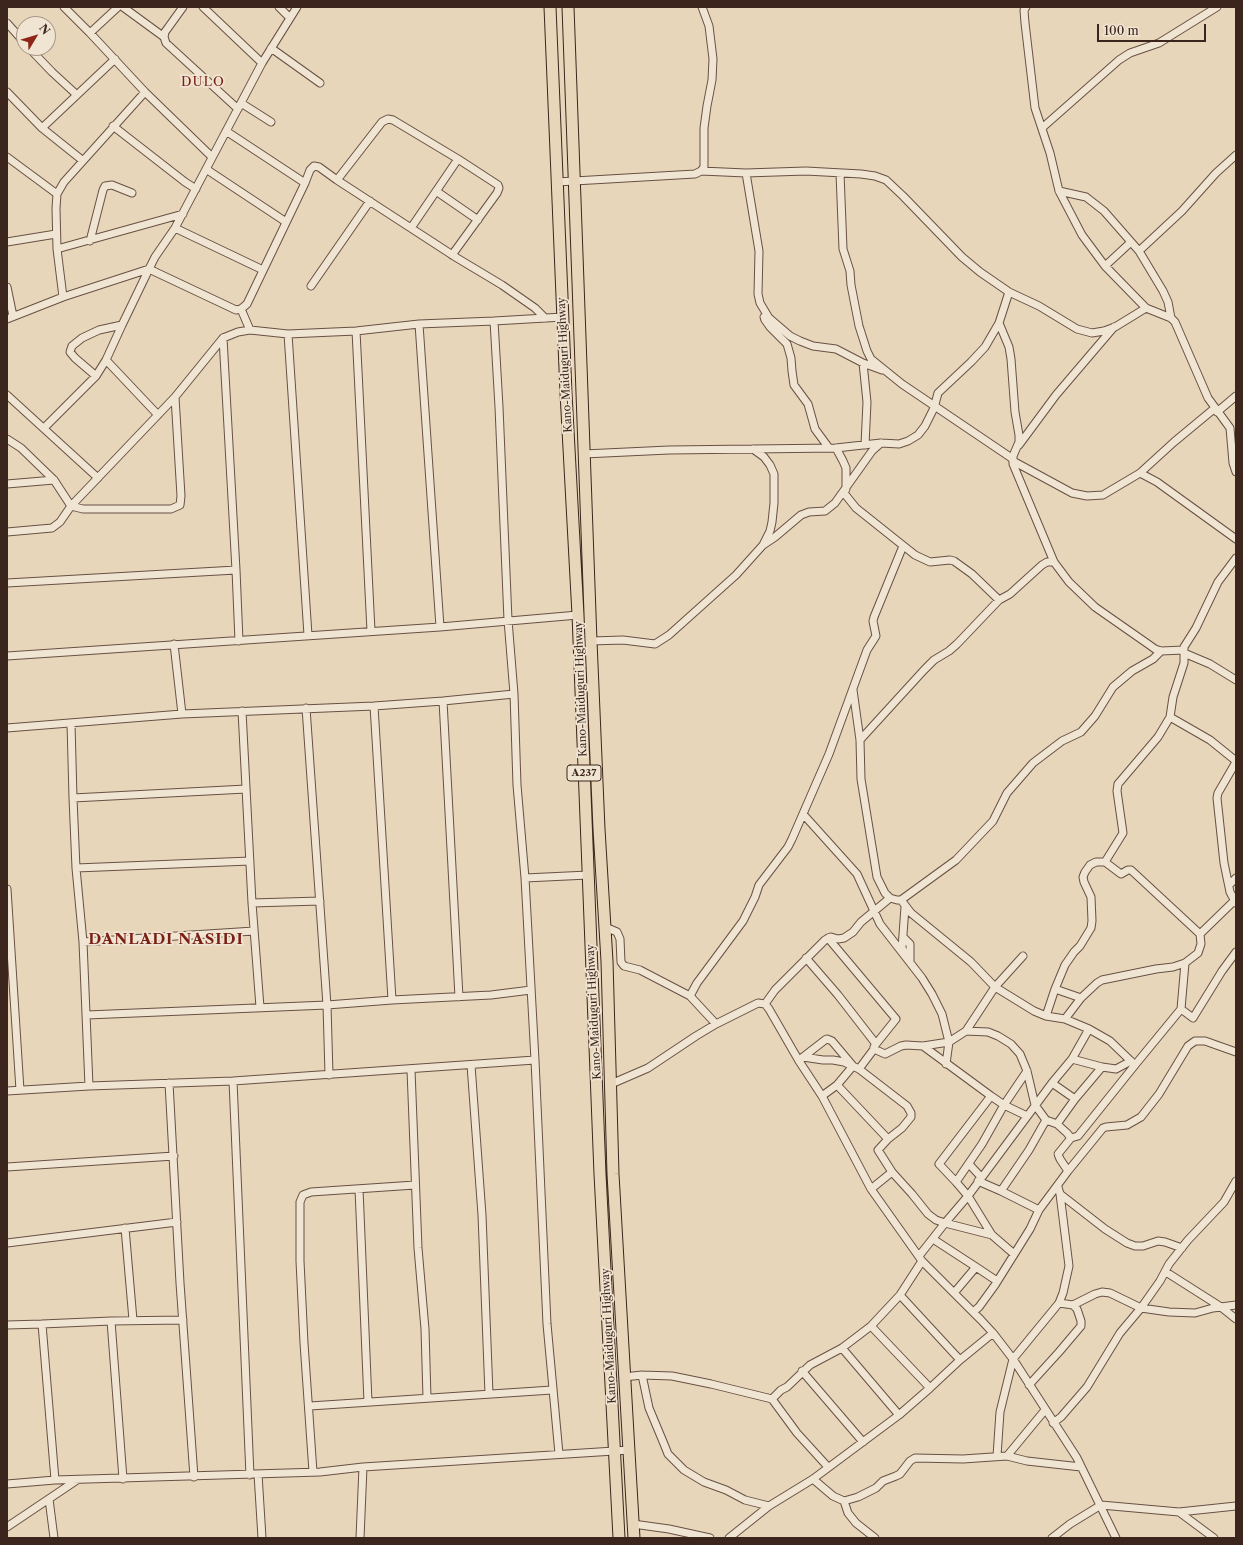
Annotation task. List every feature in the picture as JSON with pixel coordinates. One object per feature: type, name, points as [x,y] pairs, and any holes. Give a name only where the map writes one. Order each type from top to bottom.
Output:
[{"type":"highway","name":"Kano-Maiduguri Highway","points":[[550,7],[563,317],[578,615],[600,1174],[619,1538]]},
{"type":"highway","name":"Kano-Maiduguri Highway","points":[[568,7],[591,642],[605,927],[613,1174],[634,1538]]},
{"type":"street","points":[[64,7],[145,92],[212,157]]},
{"type":"street","points":[[90,33],[118,7]]},
{"type":"street","points":[[123,7],[164,37]]},
{"type":"street","points":[[183,7],[165,32],[164,37],[166,43],[239,106],[271,122]]},
{"type":"street","points":[[203,7],[262,63]]},
{"type":"street","points":[[279,7],[290,18]]},
{"type":"street","points":[[44,428],[96,376],[106,360],[155,257],[183,214],[262,63],[297,7]]},
{"type":"street","points":[[701,172],[704,167],[704,128],[714,59],[709,26],[702,7]]},
{"type":"street","points":[[1026,7],[1024,10],[1030,77],[1035,108],[1050,153],[1059,190],[1082,235],[1105,266],[1146,308],[1171,318],[1175,322],[1208,398],[1230,428],[1233,463],[1236,472]]},
{"type":"street","points":[[1042,128],[1119,60],[1130,53],[1159,44],[1217,7]]},
{"type":"street","points":[[7,23],[16,33]]},
{"type":"street","points":[[271,48],[320,83]]},
{"type":"street","points":[[37,56],[77,95]]},
{"type":"street","points":[[42,128],[115,59]]},
{"type":"street","points":[[7,92],[42,128],[82,160]]},
{"type":"street","points":[[63,297],[56,234],[57,194],[64,182],[82,160],[145,92]]},
{"type":"street","points":[[337,180],[382,122],[388,119],[393,120],[498,185],[497,193],[452,255]]},
{"type":"street","points":[[113,126],[196,189]]},
{"type":"street","points":[[226,131],[305,183]]},
{"type":"street","points":[[1139,251],[1182,211],[1216,172],[1236,155]]},
{"type":"street","points":[[7,157],[57,194]]},
{"type":"street","points":[[411,228],[458,159]]},
{"type":"street","points":[[7,287],[10,318],[63,297],[150,269],[209,296],[229,307],[236,310],[241,309],[247,304],[310,170],[314,166],[319,167],[474,269],[502,284],[535,308],[545,318]]},
{"type":"street","points":[[206,169],[286,222]]},
{"type":"street","points":[[557,182],[695,174],[701,172],[746,173],[806,171],[875,176],[886,180],[962,257],[980,272],[1009,292],[1039,306],[1077,329],[1092,334],[1114,327],[1146,308]]},
{"type":"street","points":[[746,173],[759,251],[758,294],[765,313],[765,321],[787,344],[791,358],[794,385],[808,404],[815,429],[843,461],[846,468],[845,491],[856,508],[915,555],[930,562],[954,561],[972,574],[999,600]]},
{"type":"street","points":[[840,173],[843,249],[850,271],[850,286],[859,326],[871,359],[902,384],[1014,460],[1072,493],[1086,496],[1103,495],[1140,473],[1174,442],[1236,396]]},
{"type":"street","points":[[90,241],[105,186],[112,185],[132,193]]},
{"type":"street","points":[[1059,190],[1086,197],[1104,211],[1139,251],[1163,291],[1168,302],[1171,318]]},
{"type":"street","points":[[436,191],[478,220]]},
{"type":"street","points":[[311,286],[370,201]]},
{"type":"street","points":[[57,249],[183,214]]},
{"type":"street","points":[[175,228],[263,270]]},
{"type":"street","points":[[7,242],[56,234]]},
{"type":"street","points":[[1105,266],[1131,242]]},
{"type":"street","points":[[584,454],[669,450],[833,448],[882,443],[899,444],[908,441],[918,435],[925,426],[940,390],[972,362],[985,347],[1000,323],[1009,292]]},
{"type":"street","points":[[241,309],[250,330]]},
{"type":"street","points":[[765,313],[775,324],[800,341],[813,346],[836,350],[863,363],[886,371]]},
{"type":"street","points":[[7,532],[52,528],[60,522],[71,506],[175,397],[223,338],[238,332],[250,330],[288,334],[356,331],[419,324],[563,317]]},
{"type":"street","points":[[494,321],[508,620],[514,694],[518,785],[531,990],[546,1316],[559,1454]]},
{"type":"street","points":[[1000,323],[1009,347],[1015,412],[1019,435],[1014,460],[1054,562],[1069,582],[1095,607],[1148,644],[1161,651],[1184,652],[1210,664],[1236,680]]},
{"type":"street","points":[[419,324],[440,627]]},
{"type":"street","points":[[96,376],[70,352],[72,346],[82,338],[99,330],[122,325]]},
{"type":"street","points":[[1016,449],[1056,395],[1114,327]]},
{"type":"street","points":[[356,331],[371,631]]},
{"type":"street","points":[[288,334],[308,635]]},
{"type":"street","points":[[223,338],[239,641]]},
{"type":"street","points":[[106,360],[158,415]]},
{"type":"street","points":[[863,363],[868,402],[865,445]]},
{"type":"street","points":[[7,394],[98,478]]},
{"type":"street","points":[[7,439],[21,448],[54,480],[71,506],[83,509],[171,509],[180,505],[175,397]]},
{"type":"street","points":[[762,545],[775,537],[801,515],[809,512],[825,510],[835,503],[872,451],[882,443]]},
{"type":"street","points":[[591,642],[623,640],[655,644],[668,636],[736,575],[762,545],[770,530],[772,522],[774,503],[774,474],[764,457],[753,449]]},
{"type":"street","points":[[1140,473],[1157,482],[1236,539]]},
{"type":"street","points":[[7,484],[54,480]]},
{"type":"street","points":[[690,996],[697,983],[743,921],[756,897],[758,885],[788,847],[829,754],[868,650],[876,636],[873,621],[874,617],[903,546]]},
{"type":"street","points":[[1105,862],[1123,833],[1117,791],[1118,784],[1158,737],[1170,717],[1173,697],[1184,663],[1184,647],[1196,628],[1218,582],[1236,558]]},
{"type":"street","points":[[860,740],[924,670],[934,660],[957,644],[999,600],[1010,594],[1042,564],[1054,562]]},
{"type":"street","points":[[7,583],[236,570]]},
{"type":"street","points":[[7,656],[440,627],[578,615]]},
{"type":"street","points":[[174,644],[182,714]]},
{"type":"street","points":[[901,900],[956,860],[993,821],[1007,794],[1033,763],[1062,741],[1081,732],[1089,724],[1113,687],[1127,675],[1153,659],[1161,651]]},
{"type":"street","points":[[854,690],[860,740],[861,779],[869,835],[877,876],[885,893],[890,898],[901,900],[906,907],[931,930],[981,971],[995,987],[1034,1011],[1046,1016],[1065,1019],[1089,1029],[1110,1041],[1133,1063]]},
{"type":"street","points":[[7,728],[182,714],[374,706],[514,694]]},
{"type":"street","points":[[444,701],[459,997]]},
{"type":"street","points":[[374,706],[392,1000]]},
{"type":"street","points":[[306,708],[327,1005],[329,1075]]},
{"type":"street","points":[[242,711],[252,903],[260,1007]]},
{"type":"street","points":[[1170,717],[1210,740],[1236,762],[1218,793],[1217,798],[1228,885],[1235,902],[1200,934]]},
{"type":"street","points":[[71,723],[76,868],[83,942],[89,1086]]},
{"type":"street","points":[[73,798],[246,789]]},
{"type":"street","points":[[803,814],[857,874],[880,924],[911,963]]},
{"type":"street","points":[[76,868],[250,861]]},
{"type":"street","points":[[1046,1016],[1065,965],[1080,946],[1091,928],[1091,897],[1084,882],[1083,877],[1085,872],[1090,865],[1096,862],[1105,862],[1121,874],[1131,870],[1200,934],[1201,944],[1198,952],[1186,963],[1173,967],[1148,970],[1102,980],[1096,983],[1081,998],[1065,1019]]},
{"type":"street","points":[[525,878],[588,875]]},
{"type":"street","points":[[1228,885],[1236,878]]},
{"type":"street","points":[[7,889],[20,1090]]},
{"type":"street","points":[[765,1004],[775,990],[828,938],[844,938],[853,932],[890,898]]},
{"type":"street","points":[[252,903],[320,901]]},
{"type":"street","points":[[906,907],[902,948],[932,994],[942,1014],[950,1042],[946,1064]]},
{"type":"street","points":[[605,927],[617,932],[620,939],[621,962],[624,966],[640,970],[690,996],[716,1024]]},
{"type":"street","points":[[83,942],[254,931]]},
{"type":"street","points":[[822,1096],[838,1085],[856,1067],[896,1019],[828,938]]},
{"type":"street","points":[[1181,1009],[1193,1018],[1222,970],[1236,952]]},
{"type":"street","points":[[806,958],[838,995],[875,1046],[886,1054],[906,1045],[923,1046],[950,1042],[966,1031],[995,987],[1023,956]]},
{"type":"street","points":[[1068,1171],[1058,1154],[1071,1138],[1078,1136],[1133,1063],[1181,1009],[1186,963]]},
{"type":"street","points":[[1055,989],[1081,998]]},
{"type":"street","points":[[87,1015],[327,1005],[392,1000],[491,996],[531,990]]},
{"type":"street","points":[[611,1084],[648,1068],[716,1024],[758,1003],[765,1004],[801,1059],[871,1189],[920,1258],[993,1333],[1013,1359],[1081,1467],[1116,1538]]},
{"type":"street","points":[[772,1399],[810,1365],[842,1348],[871,1326],[900,1295],[932,1239],[968,1196],[1035,1105],[1072,1059],[1089,1029]]},
{"type":"street","points":[[966,1031],[988,1032],[1011,1044],[1020,1054],[1027,1072],[1035,1105],[1046,1120],[1057,1124],[1071,1138]]},
{"type":"street","points":[[801,1059],[824,1040],[830,1039],[856,1067],[907,1106],[912,1113],[911,1116],[902,1128],[888,1139],[878,1150],[892,1172],[928,1214],[936,1220],[992,1235]]},
{"type":"street","points":[[973,1312],[979,1307],[997,1281],[1030,1229],[1039,1210],[1059,1190],[1068,1171],[1103,1128],[1127,1125],[1141,1117],[1159,1094],[1192,1043],[1199,1040],[1205,1041],[1236,1052]]},
{"type":"street","points":[[923,1046],[1004,1105],[1027,1116]]},
{"type":"street","points":[[801,1059],[833,1060],[844,1062],[856,1067]]},
{"type":"street","points":[[1072,1059],[1116,1069],[1133,1063]]},
{"type":"street","points":[[7,1091],[89,1086],[233,1081],[411,1070],[534,1060]]},
{"type":"street","points":[[471,1065],[482,1215],[489,1394]]},
{"type":"street","points":[[1057,1124],[1075,1099],[1102,1067]]},
{"type":"street","points":[[411,1070],[418,1248],[425,1329],[427,1398]]},
{"type":"street","points":[[956,1182],[969,1164],[1004,1105],[1027,1072]]},
{"type":"street","points":[[233,1081],[250,1474]]},
{"type":"street","points":[[169,1083],[194,1477]]},
{"type":"street","points":[[1052,1083],[1075,1099]]},
{"type":"street","points":[[838,1085],[888,1139]]},
{"type":"street","points":[[991,1096],[939,1164],[968,1196],[992,1235],[1014,1254]]},
{"type":"street","points":[[1001,1191],[1029,1150],[1046,1120]]},
{"type":"street","points":[[7,1167],[174,1156]]},
{"type":"street","points":[[969,1164],[980,1179],[1039,1210]]},
{"type":"street","points":[[871,1189],[892,1172]]},
{"type":"street","points":[[1053,1423],[1061,1417],[1086,1387],[1120,1332],[1141,1308],[1166,1272],[1169,1264],[1224,1202],[1236,1181]]},
{"type":"street","points":[[314,1472],[304,1343],[300,1261],[300,1202],[303,1195],[311,1192],[415,1185]]},
{"type":"street","points":[[359,1189],[368,1402]]},
{"type":"street","points":[[1059,1190],[1105,1229],[1127,1243],[1135,1246],[1143,1246],[1158,1242],[1165,1242],[1182,1248]]},
{"type":"street","points":[[997,1456],[1000,1412],[1013,1359],[1064,1294],[1064,1287],[1069,1266],[1059,1190]]},
{"type":"street","points":[[7,1243],[177,1222]]},
{"type":"street","points":[[125,1228],[133,1320]]},
{"type":"street","points":[[932,1239],[997,1281]]},
{"type":"street","points":[[954,1293],[976,1267]]},
{"type":"street","points":[[1166,1272],[1221,1307],[1236,1319]]},
{"type":"street","points":[[1059,1302],[1073,1305],[1102,1292],[1110,1293],[1141,1308],[1169,1312],[1195,1313],[1236,1305]]},
{"type":"street","points":[[900,1295],[960,1360]]},
{"type":"street","points":[[1029,1385],[1081,1326],[1082,1321],[1080,1315],[1073,1305]]},
{"type":"street","points":[[7,1325],[133,1320],[183,1320]]},
{"type":"street","points":[[111,1321],[123,1479]]},
{"type":"street","points":[[42,1324],[55,1480]]},
{"type":"street","points":[[871,1326],[930,1388]]},
{"type":"street","points":[[729,1538],[769,1506],[813,1479],[899,1415],[960,1360],[993,1333]]},
{"type":"street","points":[[842,1348],[899,1415]]},
{"type":"street","points":[[802,1372],[863,1442]]},
{"type":"street","points":[[624,1377],[642,1375],[672,1376],[772,1399],[797,1433],[828,1467]]},
{"type":"street","points":[[642,1375],[650,1408],[668,1454],[684,1470],[704,1482],[726,1490],[745,1500],[769,1506]]},
{"type":"street","points":[[310,1406],[552,1390]]},
{"type":"street","points":[[1007,1456],[1045,1410]]},
{"type":"street","points":[[7,1484],[55,1480],[194,1477],[314,1472],[363,1467],[630,1450]]},
{"type":"street","points":[[813,1479],[833,1496],[844,1501],[858,1497],[876,1488],[883,1481],[900,1474],[910,1461],[915,1458],[963,1459],[1007,1456],[1028,1461],[1081,1467]]},
{"type":"street","points":[[360,1538],[363,1467]]},
{"type":"street","points":[[258,1474],[262,1538]]},
{"type":"street","points":[[7,1527],[77,1480]]},
{"type":"street","points":[[49,1499],[54,1538]]},
{"type":"street","points":[[844,1501],[848,1513],[856,1523],[876,1538]]},
{"type":"street","points":[[1223,1508],[1236,1502]]},
{"type":"street","points":[[1052,1538],[1070,1524],[1101,1505],[1179,1512],[1236,1506]]},
{"type":"street","points":[[1179,1512],[1214,1538]]},
{"type":"street","points":[[633,1524],[669,1529],[686,1534],[710,1538]]},
{"type":"district","name":"DULO","points":[[203,82]]},
{"type":"district","name":"DANLADI NASIDI","points":[[166,940]]}]
